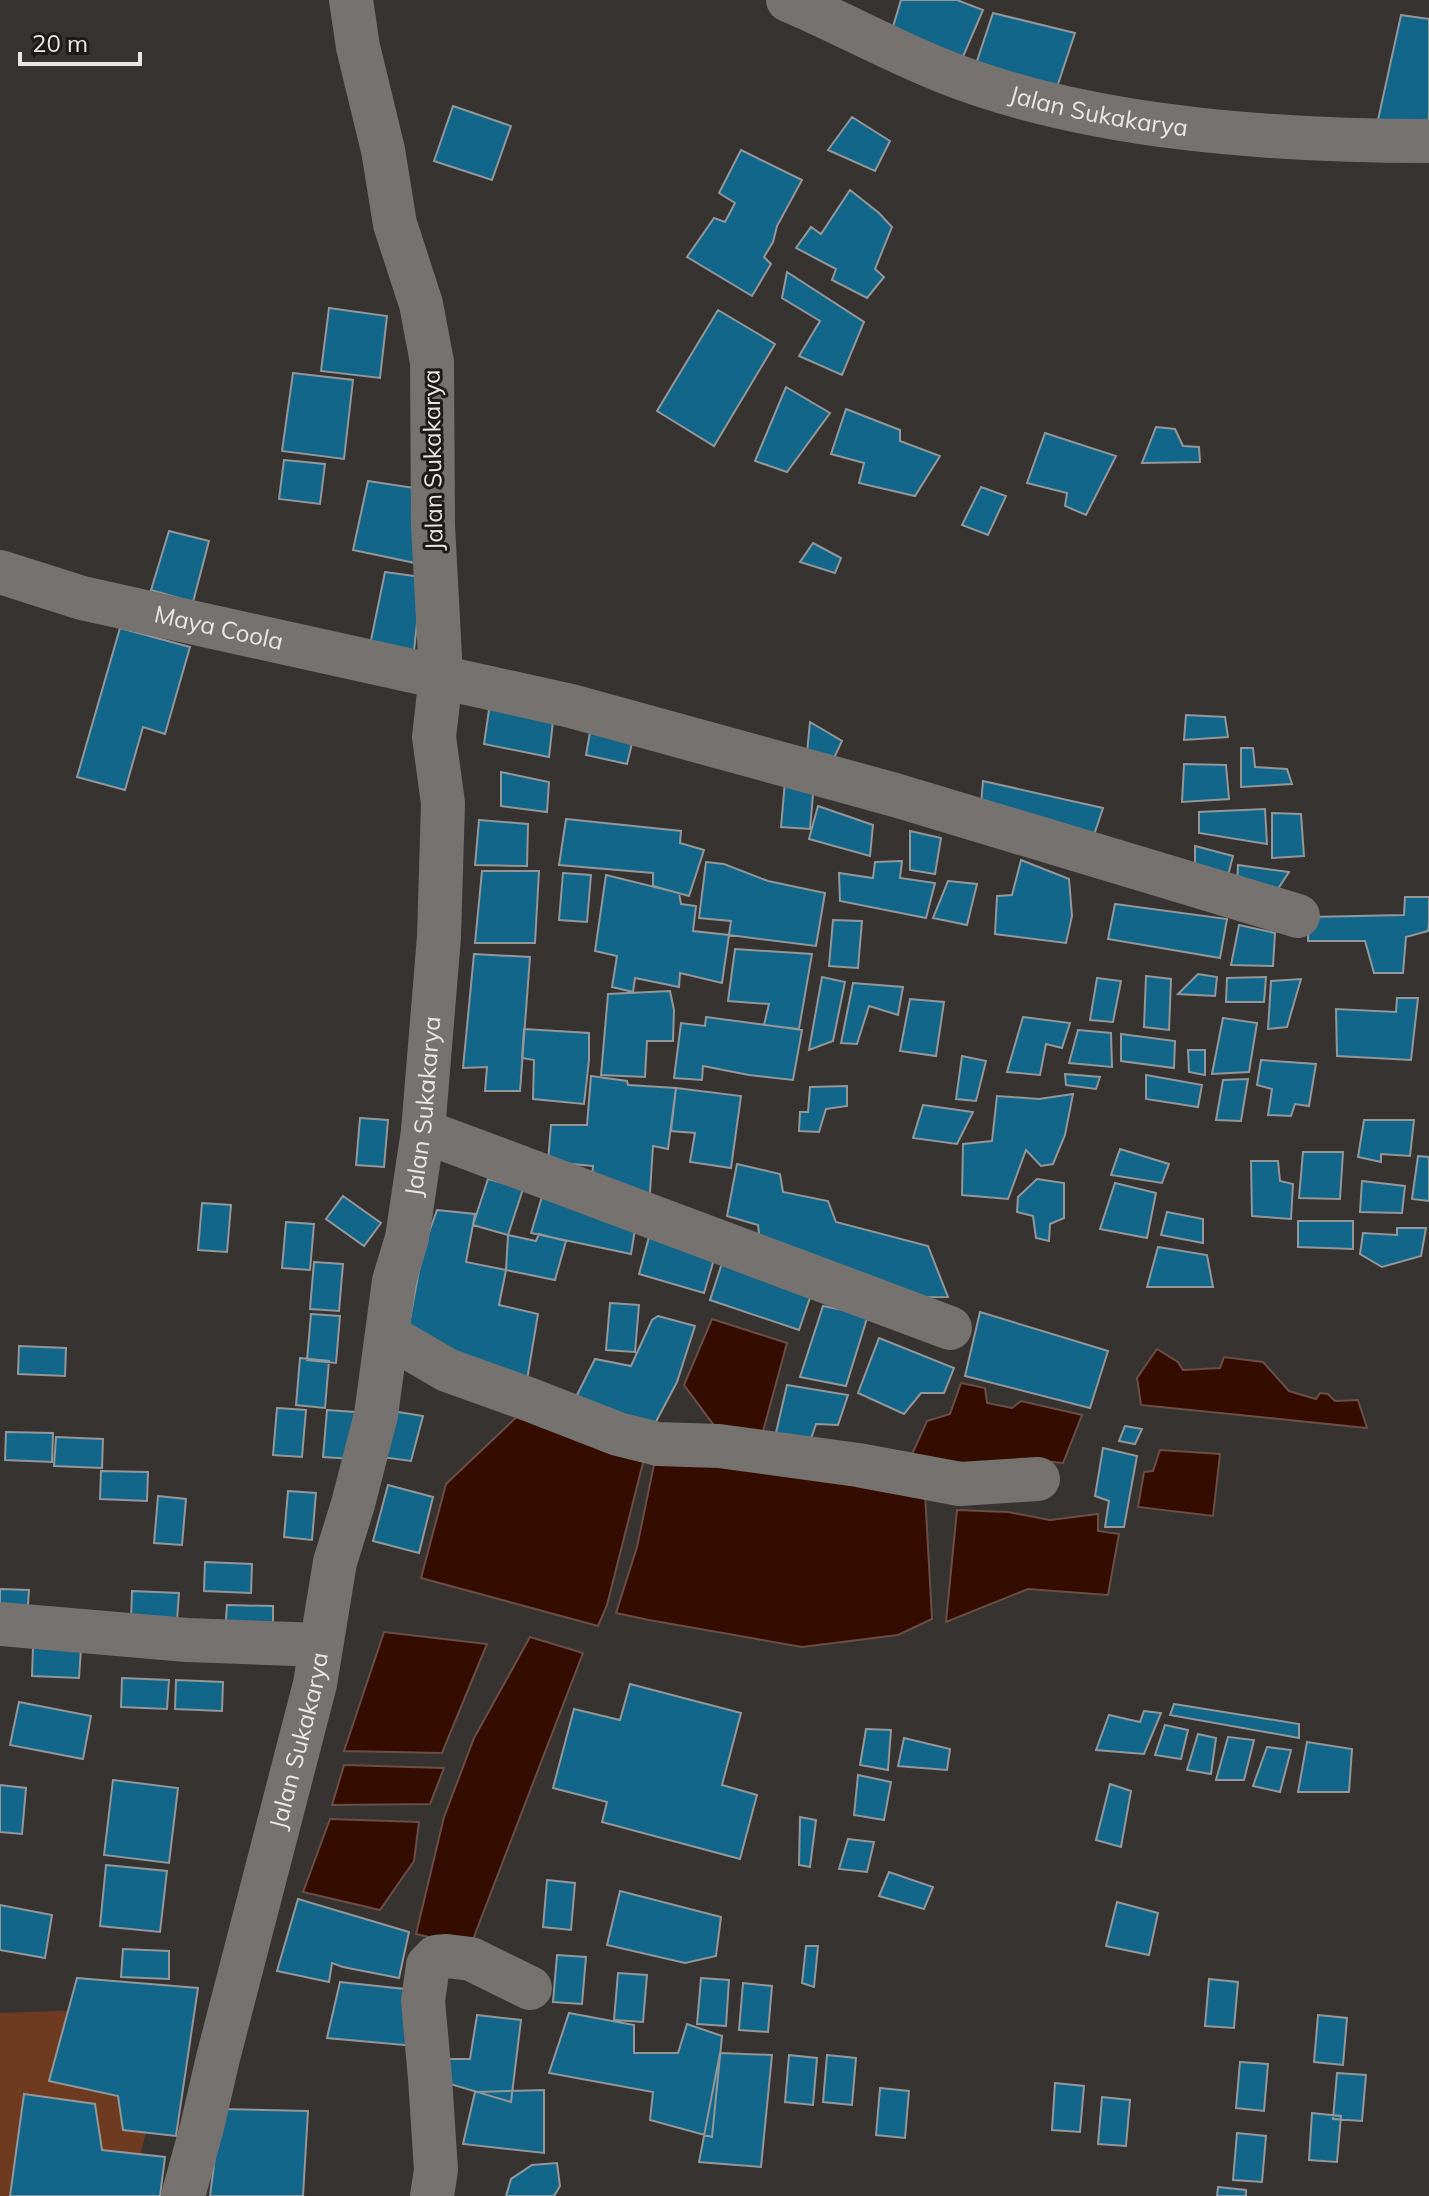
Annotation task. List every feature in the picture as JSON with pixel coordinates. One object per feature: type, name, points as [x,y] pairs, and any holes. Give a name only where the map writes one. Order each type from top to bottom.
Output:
[{"type":"street","name":"Jalan Sukakarya","points":[[183,2196],[315,1684],[335,1562],[376,1415],[394,1281],[407,1238],[423,1131],[439,937],[443,803],[434,737],[441,676],[433,525],[432,362],[421,304],[395,224],[383,150],[358,47],[351,0]]},
{"type":"street","name":"Jalan Sukakarya","points":[[788,0],[943,71],[997,90],[1108,117],[1211,130],[1335,140],[1429,141]]},
{"type":"street","name":"Maya Coola","points":[[0,572],[82,598],[571,706],[880,791],[1298,916]]},
{"type":"street","points":[[423,1131],[950,1328]]},
{"type":"street","points":[[387,1335],[447,1370],[618,1434],[658,1444],[719,1446],[858,1465],[960,1484],[1038,1479]]},
{"type":"street","points":[[0,1624],[187,1640],[320,1645]]},
{"type":"street","points":[[432,2196],[436,2170],[423,2001],[428,1965],[436,1957],[471,1959],[530,1988]]},
{"type":"shaded area","points":[[712,1319],[787,1343],[762,1435],[716,1428],[684,1385]]},
{"type":"shaded area","points":[[1157,1349],[1178,1362],[1183,1370],[1220,1368],[1224,1357],[1263,1362],[1289,1391],[1316,1399],[1320,1393],[1328,1394],[1335,1401],[1358,1400],[1367,1428],[1141,1405],[1137,1378]]},
{"type":"shaded area","points":[[961,1383],[985,1388],[987,1403],[1012,1408],[1021,1401],[1082,1415],[1063,1463],[1034,1460],[959,1476],[908,1463],[927,1421],[950,1414]]},
{"type":"shaded area","points":[[524,1410],[646,1451],[607,1605],[598,1626],[421,1578],[446,1484]]},
{"type":"shaded area","points":[[657,1450],[925,1493],[932,1619],[898,1635],[802,1647],[616,1613],[637,1547]]},
{"type":"shaded area","points":[[1160,1450],[1220,1454],[1213,1516],[1138,1507],[1144,1472],[1153,1471]]},
{"type":"shaded area","points":[[957,1510],[1008,1512],[1050,1520],[1098,1514],[1098,1531],[1119,1534],[1108,1595],[1028,1589],[946,1622]]},
{"type":"shaded area","points":[[384,1632],[487,1644],[442,1753],[344,1751]]},
{"type":"shaded area","points":[[530,1637],[583,1653],[472,1942],[416,1934],[444,1817],[474,1738]]},
{"type":"shaded area","points":[[344,1765],[444,1768],[430,1804],[332,1805]]},
{"type":"shaded area","points":[[330,1819],[419,1822],[414,1861],[380,1910],[303,1892]]},
{"type":"shaded area","points":[[175,2007],[131,2196],[0,2196],[0,2013]]},
{"type":"building","points":[[901,0],[957,0],[983,10],[962,59],[892,30]]},
{"type":"building","points":[[993,13],[1075,33],[1057,87],[975,67]]},
{"type":"building","points":[[1401,15],[1429,19],[1427,130],[1376,129]]},
{"type":"building","points":[[453,106],[511,126],[492,180],[434,161]]},
{"type":"building","points":[[852,117],[890,141],[875,171],[828,150]]},
{"type":"building","points":[[741,150],[802,180],[764,257],[771,264],[752,296],[687,257],[714,218],[725,222],[735,203],[719,193]]},
{"type":"building","points":[[850,190],[892,227],[875,269],[884,277],[867,298],[832,280],[836,269],[796,248],[811,227],[821,234]]},
{"type":"building","points":[[787,272],[864,322],[842,375],[799,356],[820,321],[782,298]]},
{"type":"building","points":[[329,308],[387,316],[380,378],[321,371]]},
{"type":"building","points":[[718,310],[775,344],[714,446],[657,411]]},
{"type":"building","points":[[293,373],[353,380],[344,459],[282,451]]},
{"type":"building","points":[[786,387],[830,413],[787,472],[755,461]]},
{"type":"building","points":[[846,409],[900,430],[900,441],[940,456],[915,496],[859,483],[864,463],[831,454]]},
{"type":"building","points":[[1156,427],[1175,429],[1183,446],[1199,447],[1200,462],[1142,463]]},
{"type":"building","points":[[1045,433],[1116,456],[1086,515],[1065,506],[1067,493],[1027,483]]},
{"type":"building","points":[[284,460],[325,464],[320,504],[279,499]]},
{"type":"building","points":[[368,481],[428,490],[415,563],[353,550]]},
{"type":"building","points":[[981,487],[1006,496],[988,535],[962,525]]},
{"type":"building","points":[[169,531],[209,541],[193,602],[151,590]]},
{"type":"building","points":[[813,543],[841,558],[835,573],[800,562]]},
{"type":"building","points":[[385,572],[422,577],[413,660],[369,650]]},
{"type":"building","points":[[120,628],[190,647],[165,734],[143,727],[125,790],[77,777]]},
{"type":"building","points":[[491,696],[554,712],[549,757],[484,744]]},
{"type":"building","points":[[1186,715],[1225,717],[1228,737],[1184,740]]},
{"type":"building","points":[[592,721],[635,731],[627,764],[586,755]]},
{"type":"building","points":[[810,722],[842,741],[833,760],[807,753]]},
{"type":"building","points":[[1241,748],[1253,748],[1255,767],[1287,769],[1292,784],[1241,787]]},
{"type":"building","points":[[1184,764],[1226,765],[1229,799],[1182,802]]},
{"type":"building","points":[[501,772],[549,782],[547,812],[501,806]]},
{"type":"building","points":[[785,781],[814,783],[810,829],[781,827]]},
{"type":"building","points":[[983,781],[1103,808],[1094,835],[981,805]]},
{"type":"building","points":[[818,806],[873,825],[870,856],[809,839]]},
{"type":"building","points":[[1265,809],[1267,844],[1199,833],[1199,812]]},
{"type":"building","points":[[1272,813],[1301,814],[1304,856],[1272,858]]},
{"type":"building","points":[[566,819],[681,831],[680,843],[704,850],[689,896],[653,886],[653,873],[559,865]]},
{"type":"building","points":[[479,820],[528,824],[527,866],[475,865]]},
{"type":"building","points":[[910,831],[941,838],[935,874],[910,870]]},
{"type":"building","points":[[1195,846],[1233,856],[1226,883],[1195,875]]},
{"type":"building","points":[[1021,860],[1069,879],[1072,916],[1066,943],[995,934],[997,896],[1012,895]]},
{"type":"building","points":[[902,861],[900,878],[935,883],[926,918],[840,901],[839,873],[873,878],[875,862]]},
{"type":"building","points":[[706,862],[724,864],[768,881],[825,893],[816,946],[729,935],[731,921],[699,918]]},
{"type":"building","points":[[1238,865],[1289,872],[1272,898],[1237,887]]},
{"type":"building","points":[[482,871],[539,871],[535,943],[475,943]]},
{"type":"building","points":[[563,873],[591,875],[587,922],[559,920]]},
{"type":"building","points":[[606,875],[679,893],[681,904],[696,906],[693,931],[729,935],[722,983],[680,973],[679,987],[635,978],[633,992],[612,987],[617,956],[595,951]]},
{"type":"building","points":[[948,881],[977,884],[967,925],[933,918]]},
{"type":"building","points":[[1405,897],[1429,897],[1429,922],[1428,931],[1406,937],[1403,973],[1374,973],[1365,941],[1308,941],[1309,917],[1404,915]]},
{"type":"building","points":[[1115,904],[1227,919],[1220,958],[1108,939]]},
{"type":"building","points":[[833,920],[862,921],[858,968],[829,966]]},
{"type":"building","points":[[1239,925],[1275,933],[1273,966],[1231,965]]},
{"type":"building","points":[[735,949],[812,954],[799,1029],[764,1025],[769,1004],[728,1001]]},
{"type":"building","points":[[474,954],[530,957],[520,1091],[485,1091],[487,1067],[463,1068]]},
{"type":"building","points":[[1198,974],[1217,977],[1215,996],[1178,994]]},
{"type":"building","points":[[1146,976],[1171,979],[1169,1030],[1144,1027]]},
{"type":"building","points":[[822,977],[845,982],[833,1041],[809,1050]]},
{"type":"building","points":[[1266,977],[1264,1002],[1226,1002],[1227,978]]},
{"type":"building","points":[[1097,978],[1121,981],[1113,1022],[1090,1020]]},
{"type":"building","points":[[1301,979],[1287,1027],[1268,1029],[1271,981]]},
{"type":"building","points":[[853,983],[903,987],[898,1015],[869,1006],[857,1044],[841,1043]]},
{"type":"building","points":[[670,991],[674,1010],[673,1041],[647,1041],[645,1077],[601,1075],[608,994]]},
{"type":"building","points":[[1397,998],[1418,998],[1411,1060],[1337,1056],[1336,1009],[1396,1012]]},
{"type":"building","points":[[910,999],[944,1002],[936,1056],[900,1051]]},
{"type":"building","points":[[706,1017],[802,1030],[793,1080],[703,1066],[702,1080],[674,1078],[681,1023],[705,1026]]},
{"type":"building","points":[[1023,1017],[1070,1023],[1062,1048],[1046,1044],[1040,1075],[1007,1072]]},
{"type":"building","points":[[1223,1018],[1257,1023],[1249,1072],[1212,1074]]},
{"type":"building","points":[[524,1029],[589,1033],[584,1104],[533,1099],[534,1060],[522,1058]]},
{"type":"building","points":[[1078,1030],[1111,1033],[1112,1067],[1069,1063]]},
{"type":"building","points":[[1121,1034],[1175,1041],[1174,1068],[1121,1061]]},
{"type":"building","points":[[1188,1050],[1205,1050],[1205,1075],[1189,1072]]},
{"type":"building","points":[[962,1056],[986,1061],[976,1101],[956,1099]]},
{"type":"building","points":[[1261,1060],[1316,1064],[1309,1106],[1295,1104],[1291,1116],[1268,1115],[1272,1089],[1257,1085]]},
{"type":"building","points":[[1065,1074],[1100,1077],[1096,1089],[1066,1085]]},
{"type":"building","points":[[1146,1075],[1202,1085],[1198,1107],[1146,1099]]},
{"type":"building","points":[[591,1076],[627,1081],[628,1085],[676,1088],[668,1149],[653,1146],[649,1208],[591,1189],[593,1166],[548,1162],[551,1125],[587,1125]]},
{"type":"building","points":[[1248,1079],[1241,1121],[1216,1120],[1223,1080]]},
{"type":"building","points":[[847,1086],[847,1106],[826,1109],[819,1132],[799,1131],[800,1112],[808,1112],[810,1087]]},
{"type":"building","points":[[676,1088],[741,1096],[731,1168],[690,1162],[695,1133],[671,1131]]},
{"type":"building","points":[[1073,1094],[1065,1135],[1053,1164],[1041,1166],[1026,1150],[1008,1199],[962,1195],[963,1144],[992,1141],[997,1096],[1039,1099]]},
{"type":"building","points":[[923,1105],[973,1112],[957,1144],[913,1138]]},
{"type":"building","points":[[360,1118],[388,1120],[384,1167],[356,1165]]},
{"type":"building","points":[[1364,1120],[1414,1120],[1410,1156],[1381,1154],[1381,1162],[1358,1157]]},
{"type":"building","points":[[1120,1149],[1169,1164],[1162,1183],[1111,1175]]},
{"type":"building","points":[[1303,1152],[1343,1152],[1340,1199],[1299,1198]]},
{"type":"building","points":[[1418,1156],[1429,1157],[1429,1201],[1412,1199]]},
{"type":"building","points":[[1251,1161],[1278,1161],[1280,1181],[1293,1184],[1291,1219],[1252,1216]]},
{"type":"building","points":[[737,1164],[780,1174],[783,1192],[828,1201],[836,1222],[928,1246],[948,1297],[881,1298],[760,1242],[758,1225],[727,1216]]},
{"type":"building","points":[[488,1179],[523,1189],[508,1235],[473,1225]]},
{"type":"building","points":[[1037,1179],[1064,1183],[1064,1218],[1050,1224],[1049,1241],[1036,1238],[1033,1216],[1017,1212],[1018,1197]]},
{"type":"building","points":[[1362,1181],[1405,1186],[1402,1213],[1360,1212]]},
{"type":"building","points":[[1115,1183],[1156,1193],[1147,1238],[1100,1229]]},
{"type":"building","points":[[545,1187],[637,1217],[631,1254],[531,1233]]},
{"type":"building","points":[[343,1196],[381,1223],[364,1246],[326,1219]]},
{"type":"building","points":[[202,1203],[231,1205],[227,1252],[198,1250]]},
{"type":"building","points":[[437,1210],[475,1214],[466,1262],[506,1270],[499,1305],[538,1314],[527,1380],[405,1346],[423,1249]]},
{"type":"building","points":[[1167,1212],[1203,1219],[1203,1243],[1161,1235]]},
{"type":"building","points":[[1298,1221],[1353,1221],[1353,1249],[1298,1247]]},
{"type":"building","points":[[286,1222],[314,1224],[310,1270],[282,1268]]},
{"type":"building","points":[[1397,1228],[1426,1228],[1421,1256],[1382,1267],[1360,1254],[1363,1233],[1397,1235]]},
{"type":"building","points":[[539,1234],[566,1241],[555,1280],[506,1270],[508,1235],[536,1241]]},
{"type":"building","points":[[649,1237],[715,1256],[704,1293],[639,1274]]},
{"type":"building","points":[[1158,1247],[1207,1255],[1213,1287],[1147,1287]]},
{"type":"building","points":[[726,1251],[815,1283],[799,1330],[710,1300]]},
{"type":"building","points":[[314,1262],[343,1264],[339,1311],[310,1309]]},
{"type":"building","points":[[610,1303],[639,1305],[635,1352],[606,1350]]},
{"type":"building","points":[[823,1306],[868,1315],[846,1386],[800,1377]]},
{"type":"building","points":[[980,1312],[1108,1351],[1090,1408],[965,1376]]},
{"type":"building","points":[[311,1314],[340,1316],[336,1363],[307,1360]]},
{"type":"building","points":[[658,1316],[695,1326],[677,1382],[651,1431],[571,1407],[595,1359],[631,1366],[652,1320]]},
{"type":"building","points":[[879,1338],[954,1368],[944,1393],[921,1393],[904,1414],[858,1393]]},
{"type":"building","points":[[19,1346],[66,1348],[65,1376],[18,1374]]},
{"type":"building","points":[[300,1358],[329,1361],[325,1408],[296,1405]]},
{"type":"building","points":[[787,1385],[848,1395],[838,1425],[816,1424],[810,1442],[775,1437]]},
{"type":"building","points":[[277,1408],[306,1410],[302,1457],[273,1455]]},
{"type":"building","points":[[327,1410],[355,1412],[352,1459],[323,1457]]},
{"type":"building","points":[[392,1411],[423,1416],[411,1461],[381,1457]]},
{"type":"building","points":[[1125,1426],[1142,1429],[1135,1444],[1119,1441]]},
{"type":"building","points":[[6,1432],[53,1433],[52,1462],[5,1460]]},
{"type":"building","points":[[56,1437],[103,1439],[102,1468],[54,1466]]},
{"type":"building","points":[[1103,1448],[1137,1456],[1124,1527],[1105,1527],[1109,1501],[1095,1496]]},
{"type":"building","points":[[101,1471],[148,1472],[147,1501],[100,1499]]},
{"type":"building","points":[[388,1485],[433,1497],[419,1553],[373,1541]]},
{"type":"building","points":[[288,1491],[316,1493],[312,1540],[284,1537]]},
{"type":"building","points":[[158,1496],[186,1499],[182,1545],[154,1543]]},
{"type":"building","points":[[205,1562],[252,1564],[251,1593],[204,1591]]},
{"type":"building","points":[[0,1589],[29,1590],[27,1618],[0,1617]]},
{"type":"building","points":[[132,1591],[179,1593],[177,1621],[131,1620]]},
{"type":"building","points":[[227,1605],[273,1606],[273,1635],[225,1633]]},
{"type":"building","points":[[33,1647],[81,1649],[79,1678],[32,1676]]},
{"type":"building","points":[[122,1678],[169,1680],[167,1709],[121,1707]]},
{"type":"building","points":[[176,1680],[223,1682],[222,1711],[175,1709]]},
{"type":"building","points":[[630,1684],[741,1713],[722,1785],[757,1795],[740,1859],[602,1822],[607,1802],[553,1788],[574,1709],[620,1720]]},
{"type":"building","points":[[19,1702],[91,1716],[83,1759],[10,1745]]},
{"type":"building","points":[[1174,1704],[1299,1724],[1299,1738],[1170,1715]]},
{"type":"building","points":[[1144,1711],[1161,1713],[1144,1754],[1096,1750],[1109,1715],[1140,1722]]},
{"type":"building","points":[[1165,1725],[1188,1730],[1181,1759],[1155,1755]]},
{"type":"building","points":[[866,1729],[891,1730],[888,1770],[860,1765]]},
{"type":"building","points":[[1198,1734],[1216,1738],[1211,1774],[1187,1770]]},
{"type":"building","points":[[1228,1737],[1254,1740],[1244,1780],[1216,1780]]},
{"type":"building","points":[[904,1738],[950,1749],[947,1770],[898,1766]]},
{"type":"building","points":[[1307,1742],[1352,1749],[1349,1792],[1298,1792]]},
{"type":"building","points":[[1267,1747],[1291,1750],[1280,1792],[1253,1786]]},
{"type":"building","points":[[858,1775],[891,1782],[884,1820],[854,1815]]},
{"type":"building","points":[[113,1780],[178,1788],[169,1863],[104,1855]]},
{"type":"building","points":[[1110,1784],[1131,1791],[1121,1847],[1096,1840]]},
{"type":"building","points":[[0,1785],[26,1788],[22,1834],[0,1832]]},
{"type":"building","points":[[800,1817],[816,1820],[810,1867],[799,1865]]},
{"type":"building","points":[[848,1839],[874,1842],[867,1872],[839,1869]]},
{"type":"building","points":[[106,1865],[167,1871],[160,1932],[100,1926]]},
{"type":"building","points":[[889,1872],[933,1887],[924,1909],[879,1896]]},
{"type":"building","points":[[547,1880],[575,1883],[571,1930],[543,1927]]},
{"type":"building","points":[[620,1891],[721,1917],[716,1956],[685,1963],[607,1945]]},
{"type":"building","points":[[298,1899],[409,1932],[399,1978],[332,1963],[329,1982],[277,1971]]},
{"type":"building","points":[[1117,1902],[1158,1913],[1149,1955],[1106,1946]]},
{"type":"building","points":[[0,1905],[52,1915],[45,1958],[0,1950]]},
{"type":"building","points":[[806,1946],[818,1946],[814,1987],[802,1983]]},
{"type":"building","points":[[123,1949],[169,1951],[169,1979],[121,1977]]},
{"type":"building","points":[[557,1955],[586,1957],[582,2004],[553,2002]]},
{"type":"building","points":[[618,1973],[647,1975],[643,2022],[614,2020]]},
{"type":"building","points":[[77,1978],[198,1988],[176,2136],[123,2130],[118,2096],[49,2081]]},
{"type":"building","points":[[701,1978],[729,1980],[726,2026],[697,2024]]},
{"type":"building","points":[[1209,1979],[1238,1982],[1234,2028],[1205,2026]]},
{"type":"building","points":[[340,1982],[423,1991],[415,2046],[327,2038]]},
{"type":"building","points":[[743,1983],[772,1986],[768,2032],[739,2030]]},
{"type":"building","points":[[569,2013],[634,2025],[634,2053],[678,2053],[687,2024],[722,2036],[712,2137],[650,2120],[653,2092],[549,2073]]},
{"type":"building","points":[[477,2015],[521,2020],[511,2102],[430,2078],[428,2059],[470,2059]]},
{"type":"building","points":[[1318,2015],[1347,2018],[1343,2065],[1314,2062]]},
{"type":"building","points":[[720,2053],[772,2055],[761,2167],[699,2162]]},
{"type":"building","points":[[789,2055],[817,2058],[813,2105],[785,2102]]},
{"type":"building","points":[[827,2055],[856,2058],[852,2105],[823,2102]]},
{"type":"building","points":[[1240,2062],[1268,2064],[1264,2111],[1236,2108]]},
{"type":"building","points":[[1337,2073],[1366,2075],[1362,2121],[1333,2119]]},
{"type":"building","points":[[1055,2083],[1084,2086],[1080,2132],[1052,2130]]},
{"type":"building","points":[[880,2088],[909,2091],[905,2138],[876,2135]]},
{"type":"building","points":[[544,2090],[544,2153],[463,2144],[475,2092]]},
{"type":"building","points":[[24,2094],[95,2104],[102,2150],[165,2157],[160,2196],[10,2196]]},
{"type":"building","points":[[1102,2097],[1130,2100],[1126,2146],[1098,2144]]},
{"type":"building","points":[[221,2109],[308,2111],[303,2196],[210,2196]]},
{"type":"building","points":[[1312,2113],[1341,2116],[1337,2162],[1309,2160]]},
{"type":"building","points":[[1237,2133],[1266,2136],[1262,2182],[1233,2180]]},
{"type":"building","points":[[557,2163],[560,2186],[554,2196],[506,2196],[511,2179],[532,2165]]},
{"type":"building","points":[[1218,2187],[1246,2190],[1246,2196],[1217,2196]]}]
